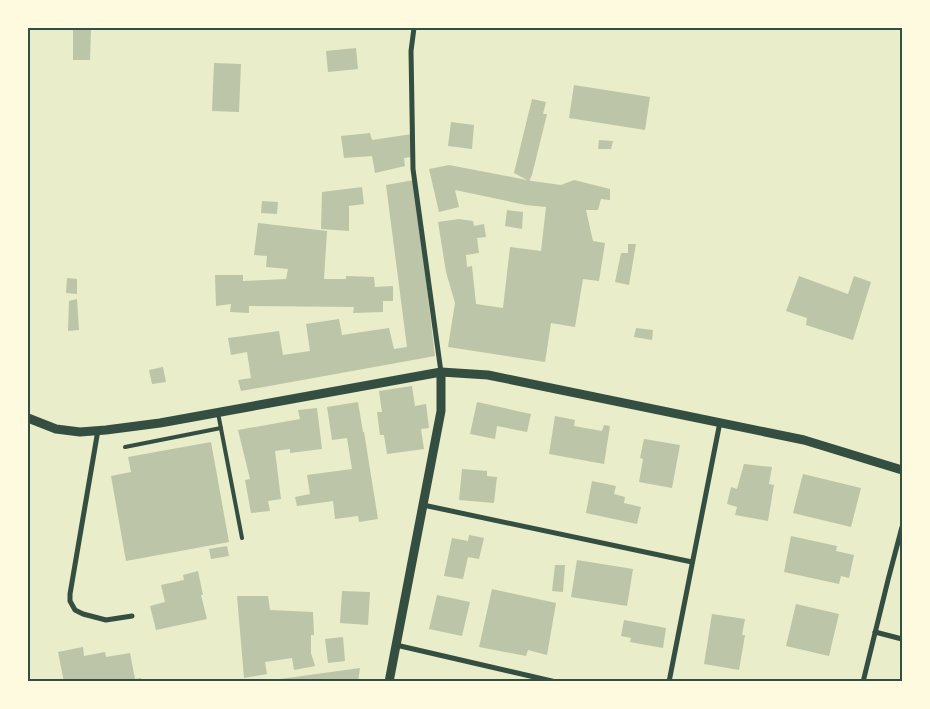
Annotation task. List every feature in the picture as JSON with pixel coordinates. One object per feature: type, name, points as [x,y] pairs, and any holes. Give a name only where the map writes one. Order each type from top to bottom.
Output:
[{"type":"street","points":[[389,682],[441,411],[441,372],[413,169],[411,51],[414,28]]},
{"type":"street","points":[[28,418],[56,429],[80,432],[98,430],[160,423],[441,372],[488,376],[720,422],[804,440],[902,470]]},
{"type":"street","points":[[668,682],[720,422]]},
{"type":"street","points":[[98,430],[70,601],[75,610],[82,614],[106,620],[132,616]]},
{"type":"street","points":[[423,504],[692,562]]},
{"type":"street","points":[[863,682],[902,527]]},
{"type":"street","points":[[875,632],[902,639]]},
{"type":"street","points":[[396,645],[556,682]]},
{"type":"lane","points":[[218,412],[242,538]]},
{"type":"lane","points":[[125,447],[221,428]]},
{"type":"building","points":[[73,28],[91,28],[90,60],[73,60]]},
{"type":"building","points":[[356,48],[358,69],[328,72],[326,51]]},
{"type":"building","points":[[214,63],[241,64],[239,112],[212,111]]},
{"type":"building","points":[[574,85],[650,97],[645,130],[569,118]]},
{"type":"building","points":[[532,99],[546,102],[543,114],[547,114],[529,181],[514,173]]},
{"type":"building","points":[[451,122],[474,125],[472,149],[448,146]]},
{"type":"building","points":[[370,133],[372,140],[412,134],[412,157],[404,158],[405,166],[375,173],[372,156],[344,158],[341,136]]},
{"type":"building","points":[[599,140],[613,141],[611,149],[598,149]]},
{"type":"building","points":[[449,165],[561,185],[574,180],[610,189],[610,200],[601,199],[598,210],[586,210],[593,241],[605,243],[599,281],[583,279],[575,327],[551,323],[545,362],[448,347],[455,303],[446,272],[438,222],[459,219],[473,221],[474,226],[484,224],[486,237],[477,238],[479,253],[466,255],[467,267],[472,266],[476,304],[503,308],[510,247],[541,251],[546,207],[526,205],[455,190],[459,207],[439,212],[429,169]]},
{"type":"building","points":[[414,180],[435,356],[241,391],[238,380],[251,378],[247,352],[231,355],[228,338],[279,331],[283,355],[310,351],[306,324],[339,319],[342,335],[389,328],[394,349],[407,347],[386,185]]},
{"type":"building","points":[[362,187],[364,204],[349,206],[349,231],[321,229],[322,192]]},
{"type":"building","points":[[262,201],[278,202],[277,214],[261,213]]},
{"type":"building","points":[[507,210],[523,212],[522,229],[505,226]]},
{"type":"building","points":[[258,223],[327,231],[324,279],[346,279],[346,276],[374,277],[375,287],[393,286],[393,301],[383,301],[383,312],[353,313],[354,307],[249,306],[249,313],[230,312],[231,304],[216,306],[215,275],[243,275],[243,281],[286,279],[288,269],[266,267],[267,256],[254,255]]},
{"type":"building","points":[[628,244],[636,244],[629,285],[615,282],[621,253],[628,253]]},
{"type":"building","points":[[799,276],[848,294],[854,276],[871,282],[853,340],[806,325],[807,318],[786,311]]},
{"type":"building","points":[[67,278],[77,279],[77,294],[66,293]]},
{"type":"building","points":[[77,299],[79,330],[68,331],[69,301]]},
{"type":"building","points":[[636,328],[653,330],[652,340],[634,337]]},
{"type":"building","points":[[163,367],[166,382],[152,384],[149,370]]},
{"type":"building","points":[[412,386],[415,406],[426,404],[429,428],[421,429],[424,449],[387,454],[384,435],[380,435],[377,412],[382,412],[379,391]]},
{"type":"building","points":[[358,402],[378,519],[359,522],[358,516],[335,519],[333,501],[297,506],[295,497],[310,494],[307,475],[352,469],[347,438],[332,440],[327,407]]},
{"type":"building","points":[[477,402],[531,414],[527,432],[497,426],[495,439],[470,434]]},
{"type":"building","points":[[317,408],[322,449],[290,453],[290,449],[275,451],[281,499],[268,501],[270,511],[251,513],[245,480],[250,479],[238,430],[300,419],[298,410]]},
{"type":"building","points":[[555,416],[575,420],[574,426],[602,431],[604,425],[610,426],[604,464],[549,454]]},
{"type":"building","points":[[644,439],[680,445],[672,488],[639,482],[643,459],[640,458]]},
{"type":"building","points":[[211,442],[229,542],[126,561],[111,476],[131,472],[128,457]]},
{"type":"building","points":[[744,464],[772,467],[769,484],[774,485],[768,521],[735,515],[737,507],[727,504],[731,487],[737,489]]},
{"type":"building","points":[[462,469],[487,471],[487,476],[497,477],[494,503],[459,500]]},
{"type":"building","points":[[803,474],[861,488],[851,527],[793,513]]},
{"type":"building","points":[[592,481],[616,486],[614,494],[625,497],[624,503],[641,507],[637,524],[586,513]]},
{"type":"building","points":[[469,535],[484,538],[479,559],[468,557],[463,579],[444,576],[452,538],[468,541]]},
{"type":"building","points":[[791,536],[837,546],[836,551],[854,555],[849,578],[841,576],[839,584],[784,572]]},
{"type":"building","points":[[227,546],[229,556],[211,559],[209,549]]},
{"type":"building","points":[[577,560],[633,569],[627,606],[571,597]]},
{"type":"building","points":[[555,565],[565,565],[563,592],[552,591]]},
{"type":"building","points":[[198,571],[207,619],[156,630],[150,606],[165,602],[161,585],[184,580],[183,575]]},
{"type":"building","points":[[492,589],[556,603],[547,655],[528,650],[526,656],[479,647]]},
{"type":"building","points":[[342,591],[370,592],[368,625],[340,623]]},
{"type":"building","points":[[437,595],[470,602],[462,636],[429,629]]},
{"type":"building","points":[[237,596],[268,596],[270,610],[313,612],[314,635],[311,635],[311,653],[315,666],[294,670],[292,658],[265,662],[267,674],[244,678]]},
{"type":"building","points":[[796,604],[839,614],[829,656],[786,646]]},
{"type":"building","points":[[712,614],[745,619],[742,635],[745,635],[739,670],[704,664]]},
{"type":"building","points":[[624,620],[666,628],[663,648],[630,642],[631,638],[621,636]]},
{"type":"building","points":[[343,637],[345,661],[328,663],[325,639]]},
{"type":"building","points":[[83,647],[84,656],[105,652],[106,657],[130,653],[135,679],[141,678],[142,682],[64,682],[58,652]]},
{"type":"building","points":[[360,668],[358,682],[273,682],[273,680]]}]
